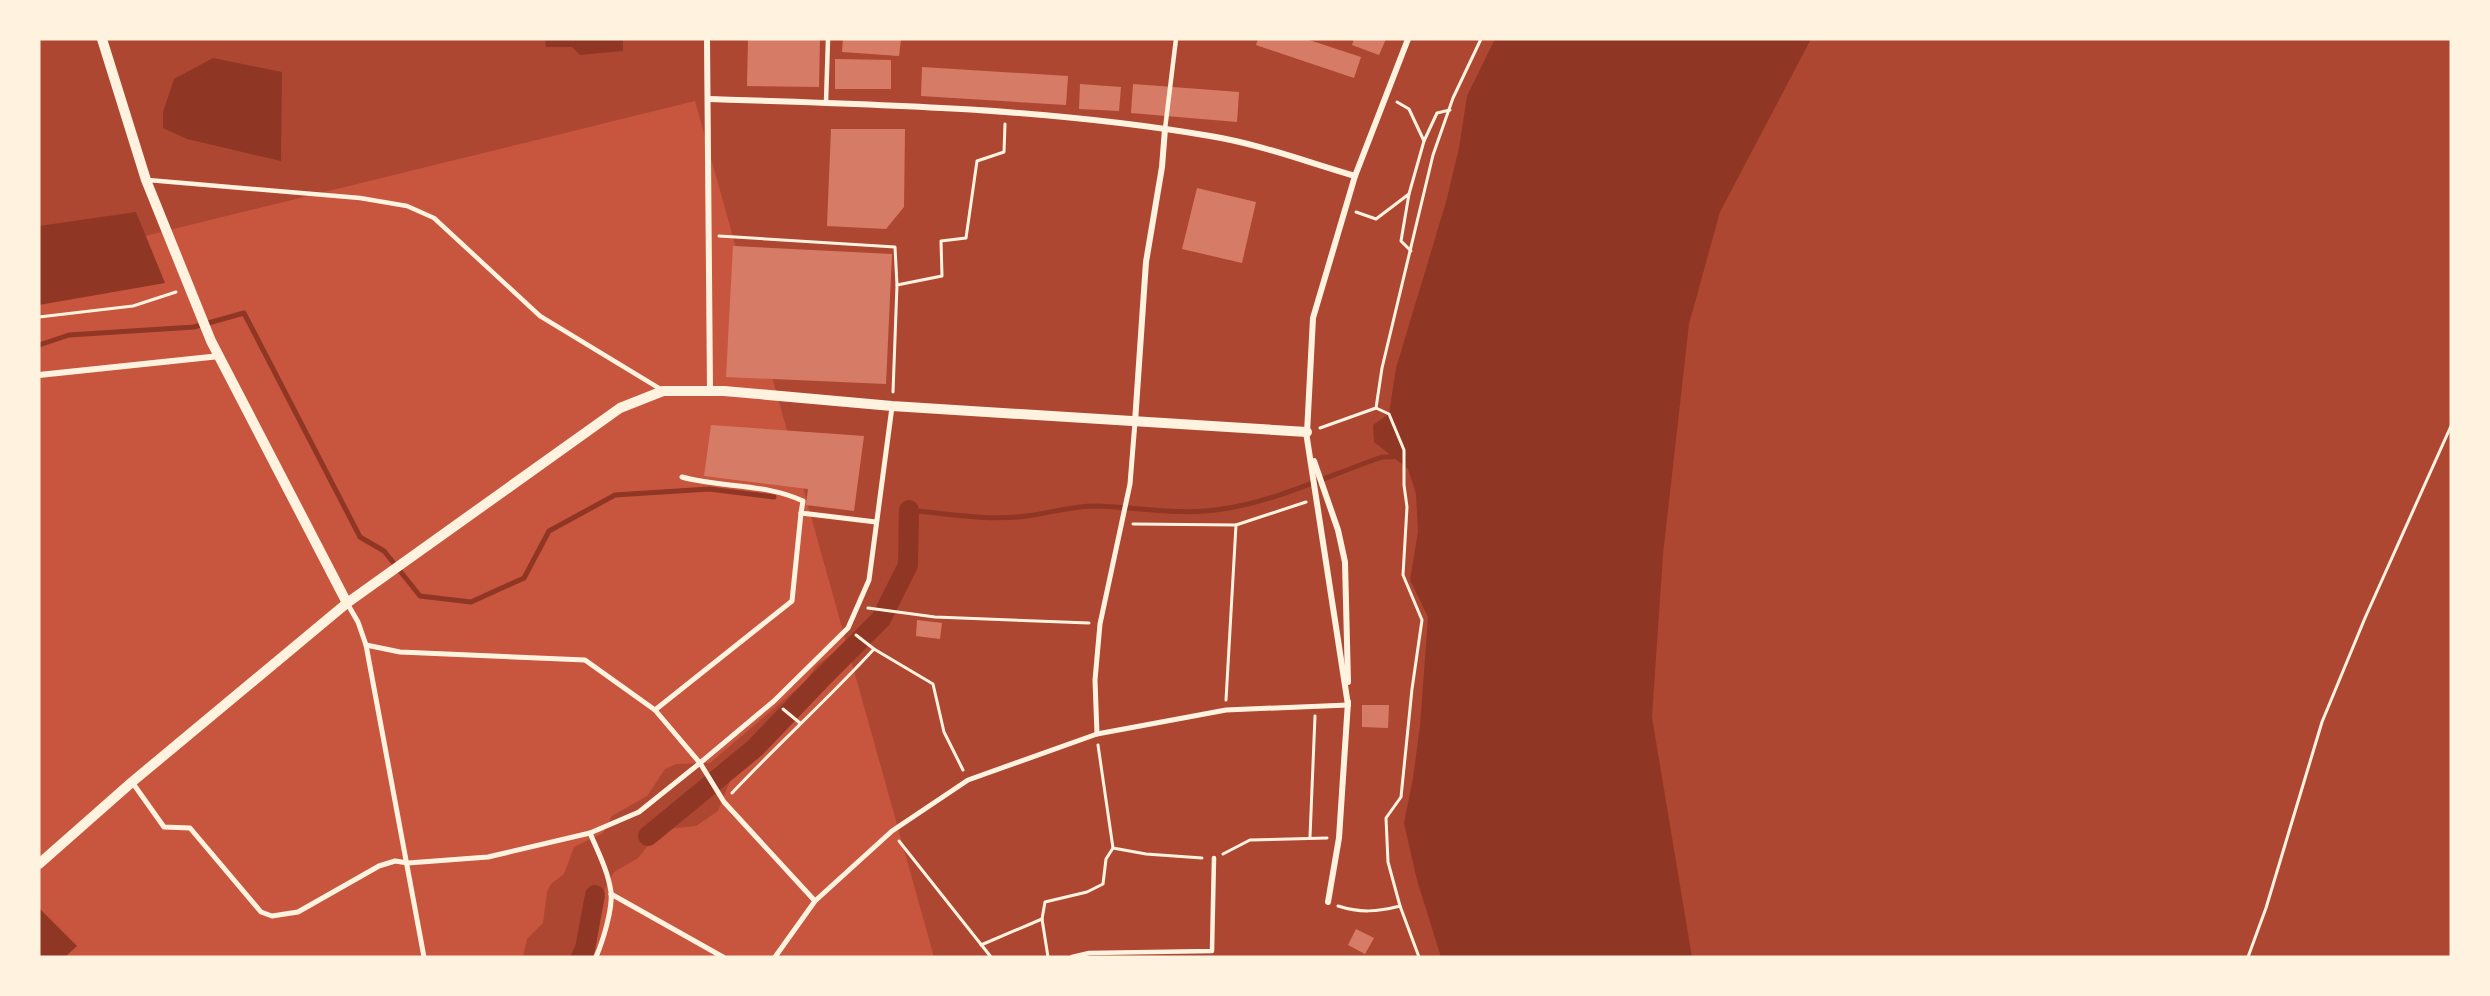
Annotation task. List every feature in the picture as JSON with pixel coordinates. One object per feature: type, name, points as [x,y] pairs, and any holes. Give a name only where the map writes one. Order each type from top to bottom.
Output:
[{"type":"street","points":[[102,39],[146,180],[211,341],[358,622],[366,645],[424,957]]},
{"type":"street","points":[[707,39],[710,390]]},
{"type":"street","points":[[707,39],[710,390]]},
{"type":"street","points":[[1348,705],[1307,432],[1313,318],[1344,208],[1408,39]]},
{"type":"street","points":[[708,99],[826,102],[1005,113],[1165,129],[1245,143],[1355,176]]},
{"type":"street","points":[[1097,734],[1095,680],[1100,624],[1130,484],[1146,262],[1162,167],[1165,129]]},
{"type":"street","points":[[39,375],[219,356]]},
{"type":"street","points":[[710,390],[892,406],[1307,432]]},
{"type":"street","points":[[39,864],[132,782],[347,603],[620,408],[663,391],[710,390],[1307,432]]},
{"type":"street","points":[[132,782],[164,827],[190,828],[261,912],[272,916],[298,912],[379,866],[395,861],[408,863],[488,857],[590,833],[639,812],[774,701],[848,628],[869,580],[892,406]]},
{"type":"street","points":[[1307,432],[1314,462],[1328,495],[1345,562],[1348,705],[1339,838],[1328,902]]},
{"type":"street","points":[[655,710],[792,601],[803,501],[786,493],[696,481],[682,477]]},
{"type":"street","points":[[801,513],[877,519]]},
{"type":"street","points":[[366,645],[400,652],[585,660],[655,710],[700,763],[724,802],[815,901]]},
{"type":"street","points":[[775,957],[815,901],[892,831],[968,780],[1097,734],[1226,710],[1348,705]]},
{"type":"street","points":[[590,833],[604,864],[611,894],[597,957]]},
{"type":"street","points":[[611,894],[723,957]]},
{"type":"lane","points":[[826,102],[828,39]]},
{"type":"lane","points":[[1165,129],[1176,39]]},
{"type":"lane","points":[[146,180],[360,198],[407,206],[434,218],[540,316],[663,391]]},
{"type":"lane","points":[[1072,957],[1108,952],[1212,951],[1214,858]]},
{"type":"path","points":[[1376,408],[1382,368],[1433,155],[1481,39]]},
{"type":"path","points":[[1386,95],[1409,109],[1424,141]]},
{"type":"path","points":[[1411,251],[1401,241],[1409,194],[1424,141],[1437,113],[1450,110]]},
{"type":"path","points":[[897,285],[942,276],[940,241],[966,238],[976,161],[1004,152],[1005,113]]},
{"type":"path","points":[[1344,208],[1376,219],[1409,194]]},
{"type":"path","points":[[709,236],[895,247],[897,285],[892,406]]},
{"type":"path","points":[[39,316],[133,306],[189,288]]},
{"type":"path","points":[[1307,432],[1376,408],[1389,414],[1404,450],[1404,485],[1407,507],[1403,575],[1422,620],[1412,689],[1401,797],[1386,818],[1388,862],[1400,906],[1419,957]]},
{"type":"path","points":[[2248,957],[2266,908],[2322,722],[2365,618],[2451,426]]},
{"type":"path","points":[[1121,524],[1236,525],[1328,495]]},
{"type":"path","points":[[1226,710],[1236,525]]},
{"type":"path","points":[[857,607],[935,617],[1100,624]]},
{"type":"path","points":[[848,628],[874,649],[933,684],[944,732],[968,780]]},
{"type":"path","points":[[724,802],[874,649]]},
{"type":"path","points":[[1310,837],[1316,706]]},
{"type":"path","points":[[787,712],[800,723]]},
{"type":"path","points":[[1048,957],[1042,919],[1046,902],[1087,891],[1103,884],[1106,859],[1113,848],[1097,734]]},
{"type":"path","points":[[892,831],[992,957]]},
{"type":"path","points":[[1113,848],[1146,854],[1214,858],[1250,840],[1339,838]]},
{"type":"path","points":[[1328,902],[1354,911],[1377,912],[1400,906]]},
{"type":"path","points":[[981,945],[1042,919]]},
{"type":"shaded area","points":[[39,39],[2451,39],[2451,957],[934,957],[695,101],[39,262]]},
{"type":"shaded area","points":[[545,39],[623,39],[623,51],[580,55],[572,47],[546,47]]},
{"type":"shaded area","points":[[1495,39],[1811,39],[1720,212],[1689,324],[1663,555],[1652,717],[1692,957],[1441,957],[1417,880],[1404,823],[1420,726],[1428,617],[1410,580],[1418,532],[1416,494],[1408,469],[1374,442],[1373,425],[1389,414],[1396,368],[1446,202],[1459,148],[1467,96]]},
{"type":"shaded area","points":[[213,58],[282,72],[281,161],[187,139],[163,128],[163,112],[174,79]]},
{"type":"shaded area","points":[[136,212],[165,283],[39,305],[39,226]]},
{"type":"shaded area","points":[[832,654],[835,659],[761,736],[732,776],[718,811],[696,826],[668,829],[651,842],[638,858],[614,872],[603,893],[587,957],[523,957],[527,939],[543,923],[547,892],[551,884],[564,874],[574,847],[603,833],[612,816],[647,796],[665,769],[676,764],[710,763],[805,682],[817,665]]},
{"type":"shaded area","points":[[39,908],[77,946],[65,957],[39,957]]},
{"type":"building","points":[[748,39],[820,39],[819,87],[747,86]]},
{"type":"building","points":[[843,39],[901,39],[899,56],[842,52]]},
{"type":"building","points":[[1258,39],[1306,39],[1361,57],[1354,78],[1256,45]]},
{"type":"building","points":[[1354,39],[1386,39],[1379,55],[1352,45]]},
{"type":"building","points":[[835,59],[891,60],[891,89],[835,89]]},
{"type":"building","points":[[922,67],[1068,76],[1066,105],[921,96]]},
{"type":"building","points":[[1080,84],[1121,87],[1119,111],[1079,109]]},
{"type":"building","points":[[1133,84],[1239,92],[1237,122],[1131,113]]},
{"type":"building","points":[[831,129],[905,129],[904,207],[886,229],[827,226]]},
{"type":"building","points":[[1197,188],[1256,202],[1242,263],[1182,249]]},
{"type":"building","points":[[733,246],[892,254],[886,384],[726,377]]},
{"type":"building","points":[[711,425],[864,436],[854,511],[806,505],[808,489],[704,476]]},
{"type":"building","points":[[917,620],[942,623],[940,639],[916,636]]},
{"type":"building","points":[[1362,705],[1389,705],[1388,728],[1362,727]]},
{"type":"building","points":[[1356,929],[1374,938],[1365,954],[1348,945]]},
{"type":"waterway","points":[[39,345],[69,335],[194,327],[244,313],[360,537],[384,551],[420,596],[471,602],[524,578],[549,531],[615,495],[709,489],[774,497]]},
{"type":"waterway","points":[[909,510],[998,518],[1027,516],[1086,506],[1206,511],[1263,500],[1382,457],[1392,457]]},
{"type":"waterway","points":[[648,836],[755,748],[881,619],[908,565],[909,510]]},
{"type":"waterway","points":[[581,957],[585,949],[595,895]]}]
